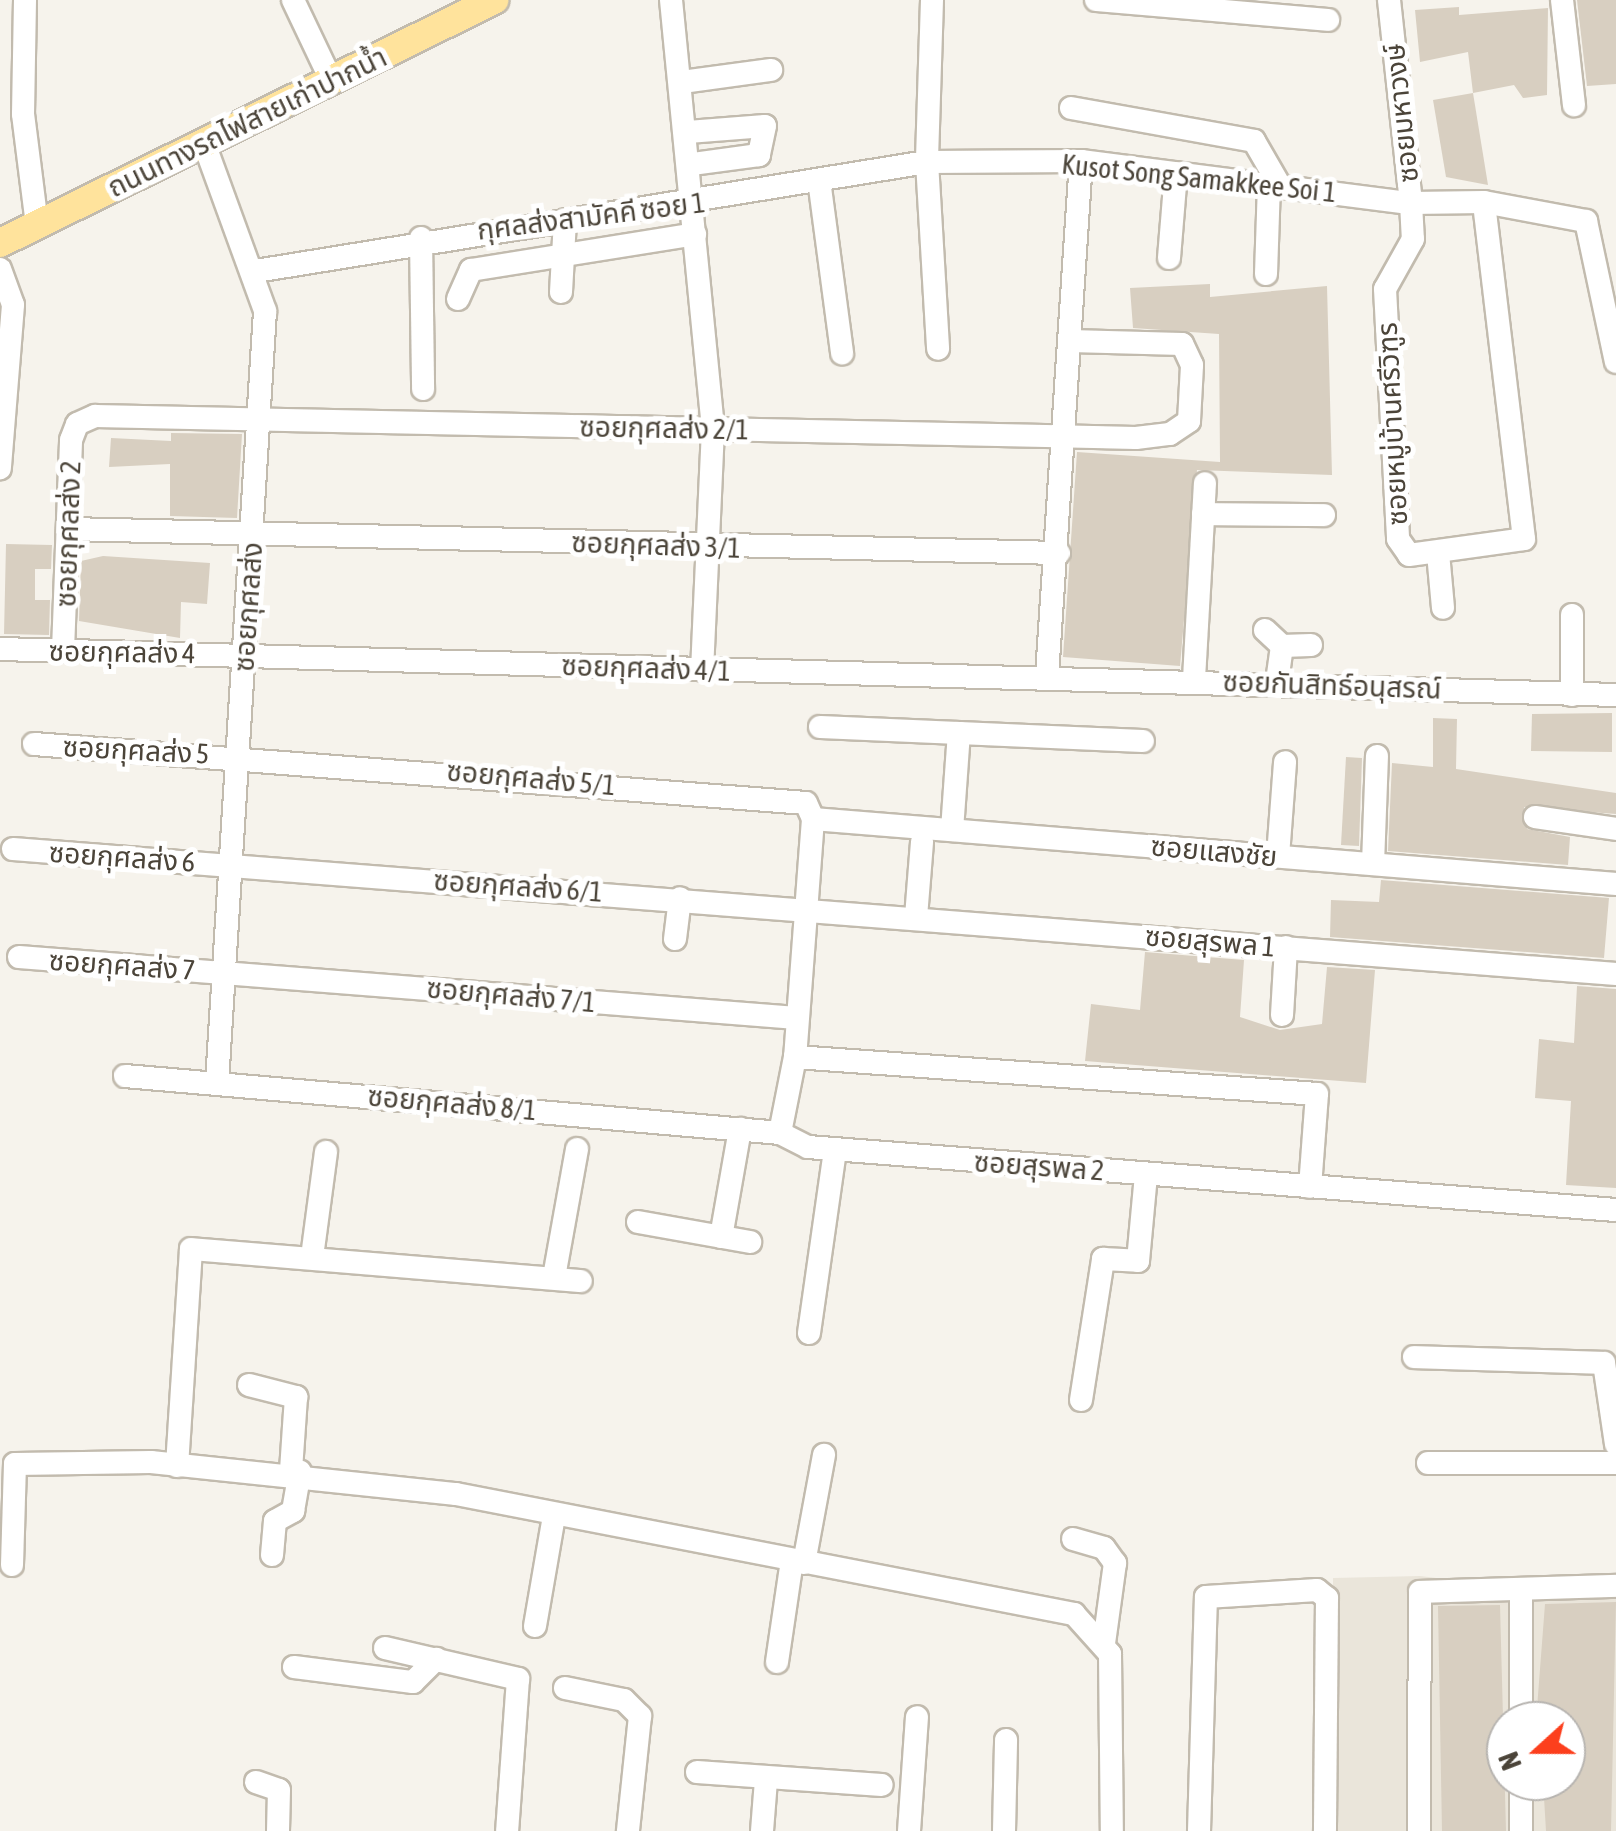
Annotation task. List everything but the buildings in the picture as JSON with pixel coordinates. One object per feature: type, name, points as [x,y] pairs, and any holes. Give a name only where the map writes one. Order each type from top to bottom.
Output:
[{"type":"main road","name":"ถนนทางรถไฟสายเก่าปากน้ำ","points":[[0,244],[494,0]]},
{"type":"street","points":[[25,0],[12,115],[37,225]]},
{"type":"street","points":[[293,0],[331,80]]},
{"type":"street","points":[[671,0],[698,204],[695,234],[713,429],[702,670]]},
{"type":"street","points":[[932,0],[927,162],[938,349]]},
{"type":"street","points":[[1096,0],[1259,7],[1328,20]]},
{"type":"street","name":"ซอยมหาวงษ์","points":[[1389,0],[1411,202],[1484,202],[1586,221],[1616,362]]},
{"type":"street","points":[[1562,0],[1574,106]]},
{"type":"street","points":[[682,82],[772,70]]},
{"type":"street","points":[[1071,108],[1242,137],[1267,153],[1274,185],[1266,274]]},
{"type":"street","points":[[688,132],[764,126],[759,156],[692,164]]},
{"type":"street","name":"ซอยกุศลส่ง","points":[[204,143],[256,271],[265,311],[217,1082]]},
{"type":"street","points":[[1047,675],[1066,437],[1081,161]]},
{"type":"street","name":"Kusot Song Samakkee Soi 1","points":[[927,162],[1081,161],[1411,202]]},
{"type":"street","name":"กุศลส่งสามัคคี ซอย 1","points":[[256,271],[420,238],[698,204],[927,162]]},
{"type":"street","points":[[1170,258],[1176,173]]},
{"type":"street","points":[[819,180],[842,354]]},
{"type":"street","name":"ซอยหมู่บ้านศรีวิฑูร","points":[[1411,202],[1413,239],[1384,289],[1398,539],[1409,556],[1524,540],[1484,202]]},
{"type":"street","points":[[562,292],[565,220]]},
{"type":"street","points":[[458,299],[471,270],[695,234]]},
{"type":"street","points":[[420,238],[423,389]]},
{"type":"street","points":[[0,270],[13,304],[0,468]]},
{"type":"street","name":"ซอยกุศลส่ง 2/1","points":[[261,420],[1066,437],[1170,434],[1193,408],[1182,344],[1070,340]]},
{"type":"street","name":"ซอยกุศลส่ง 2","points":[[63,650],[77,424],[96,416],[261,420]]},
{"type":"street","points":[[1194,679],[1205,483]]},
{"type":"street","points":[[1203,514],[1324,515]]},
{"type":"street","name":"ซอยกุศลส่ง 3/1","points":[[69,529],[1058,554]]},
{"type":"street","points":[[1438,553],[1443,608]]},
{"type":"street","points":[[1572,615],[1572,695]]},
{"type":"street","points":[[1277,683],[1273,638],[1311,645]]},
{"type":"street","name":"ซอยกุศลส่ง 4","points":[[0,649],[244,654]]},
{"type":"street","name":"ซอยกุศลส่ง 4/1","points":[[244,654],[702,670],[1047,675]]},
{"type":"street","name":"ซอยกันสิทธ์อนุสรณ์","points":[[1047,675],[1616,695]]},
{"type":"street","points":[[820,728],[1143,740]]},
{"type":"street","points":[[952,830],[959,734]]},
{"type":"street","name":"ซอยกุศลส่ง 5","points":[[34,744],[239,754]]},
{"type":"street","name":"ซอยกุศลส่ง 5/1","points":[[239,754],[796,800],[813,819]]},
{"type":"street","points":[[1373,864],[1377,756]]},
{"type":"street","points":[[1278,856],[1285,762]]},
{"type":"street","points":[[1535,817],[1616,829]]},
{"type":"street","points":[[780,1133],[795,1057],[813,819]]},
{"type":"street","name":"ซอยแสงชัย","points":[[813,819],[1616,884]]},
{"type":"street","points":[[916,917],[922,842]]},
{"type":"street","name":"ซอยกุศลส่ง 6","points":[[13,849],[232,864]]},
{"type":"street","name":"ซอยกุศลส่ง 6/1","points":[[232,864],[804,908]]},
{"type":"street","points":[[675,939],[680,898]]},
{"type":"street","name":"ซอยสุรพล 1","points":[[804,908],[1616,974]]},
{"type":"street","points":[[1282,1015],[1286,947]]},
{"type":"street","name":"ซอยกุศลส่ง 7","points":[[19,958],[225,972]]},
{"type":"street","name":"ซอยกุศลส่ง 7/1","points":[[225,972],[797,1018]]},
{"type":"street","points":[[795,1057],[1318,1094],[1310,1187]]},
{"type":"street","name":"ซอยกุศลส่ง 8/1","points":[[125,1076],[780,1133]]},
{"type":"street","points":[[722,1237],[740,1129]]},
{"type":"street","name":"ซอยสุรพล 2","points":[[780,1133],[836,1151],[1616,1210]]},
{"type":"street","points":[[554,1277],[577,1149]]},
{"type":"street","points":[[809,1333],[836,1151]]},
{"type":"street","points":[[312,1257],[326,1152]]},
{"type":"street","points":[[1081,1400],[1103,1260],[1138,1262],[1146,1174]]},
{"type":"street","points":[[638,1222],[750,1242]]},
{"type":"street","points":[[177,1466],[186,1252],[312,1257],[581,1281]]},
{"type":"street","points":[[1414,1356],[1604,1363],[1616,1444]]},
{"type":"street","points":[[249,1385],[296,1396],[293,1511],[275,1522],[272,1555]]},
{"type":"street","points":[[777,1662],[824,1455]]},
{"type":"street","points":[[1428,1463],[1616,1463]]},
{"type":"street","points":[[12,1564],[14,1464],[295,1472],[554,1516],[1074,1614],[1104,1643]]},
{"type":"street","points":[[535,1626],[554,1516]]},
{"type":"street","points":[[1073,1539],[1104,1548],[1116,1563],[1104,1643],[1115,1686],[1112,1831]]},
{"type":"street","points":[[1418,1831],[1420,1592],[1616,1586]]},
{"type":"street","points":[[1199,1831],[1206,1597],[1317,1590],[1327,1598],[1325,1831]]},
{"type":"street","points":[[1521,1590],[1521,1701]]},
{"type":"street","points":[[385,1648],[518,1679],[507,1831]]},
{"type":"street","points":[[294,1667],[413,1682],[436,1658]]},
{"type":"street","points":[[565,1688],[624,1700],[640,1716],[628,1831]]},
{"type":"street","points":[[909,1831],[917,1718]]},
{"type":"street","points":[[1004,1831],[1006,1740]]},
{"type":"street","points":[[697,1772],[766,1780],[882,1785]]},
{"type":"street","points":[[762,1831],[766,1780]]},
{"type":"street","points":[[256,1782],[279,1790],[278,1831]]},
{"type":"street","points":[[1520,1831],[1521,1801]]},
{"type":"shaded area","points":[[1420,1576],[1518,1588],[1616,1582],[1616,1831],[1334,1831],[1333,1578]]}]
